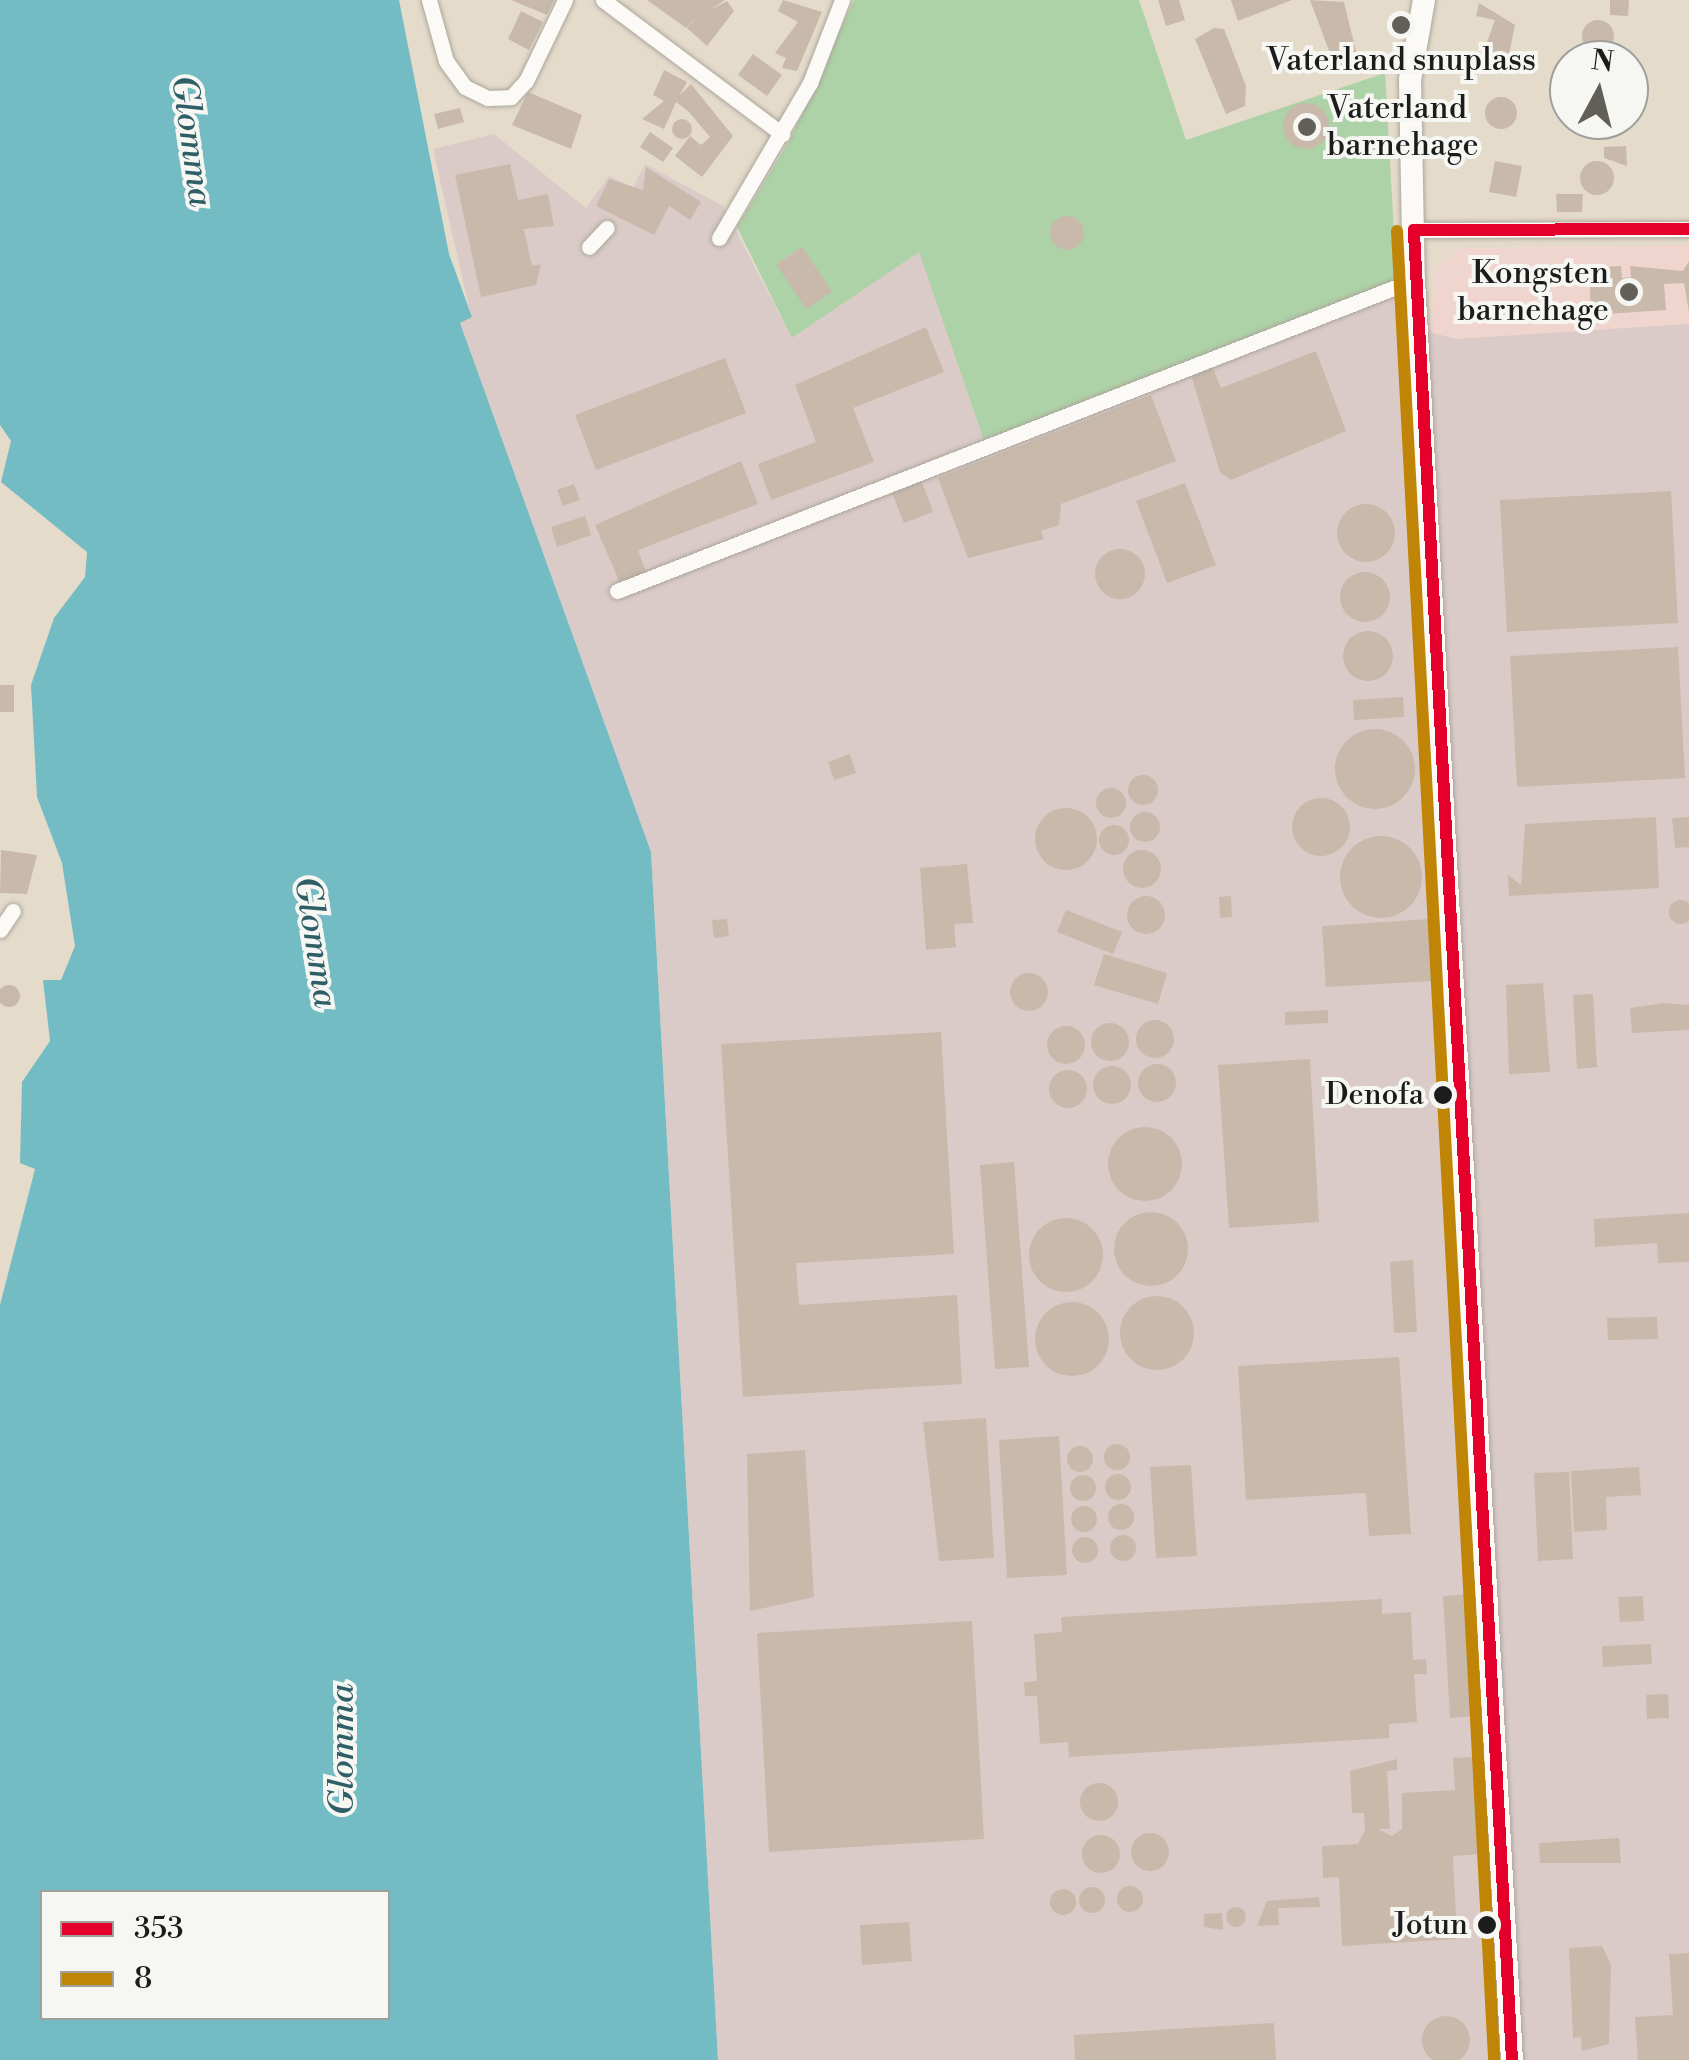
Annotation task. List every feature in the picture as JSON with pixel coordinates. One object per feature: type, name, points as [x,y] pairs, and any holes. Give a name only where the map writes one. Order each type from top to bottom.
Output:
[{"type":"street","points":[[429,0],[446,61],[465,87],[488,98],[511,97],[526,81],[565,0]]},
{"type":"street","points":[[602,0],[782,134]]},
{"type":"street","points":[[719,238],[782,134],[842,0]]},
{"type":"street","points":[[1424,0],[1410,80],[1414,280],[1512,2060]]},
{"type":"street","points":[[590,247],[607,228]]},
{"type":"street","points":[[1414,230],[1689,228]]},
{"type":"street","points":[[617,592],[1414,280]]},
{"type":"street","points":[[0,930],[13,912]]},
{"type":"shaded area","points":[[494,134],[586,208],[609,176],[633,187],[645,164],[723,206],[792,338],[918,252],[1397,286],[1429,332],[1456,339],[1689,324],[1689,2060],[718,2060],[651,852],[460,323],[471,316],[433,149]]},
{"type":"shaded area","points":[[1689,245],[1689,324],[1456,339],[1429,332],[1435,268],[1460,248]]},
{"type":"green space","points":[[854,0],[1139,0],[1186,140],[1385,73],[1397,286],[985,443],[919,252],[792,338],[737,227],[791,138]]},
{"type":"water","name":"Glomma","points":[[0,0],[399,0],[449,254],[472,317],[460,323],[651,852],[718,2060],[0,2060],[0,1305],[35,1169],[20,1163],[22,1082],[50,1041],[43,980],[61,980],[75,946],[62,863],[37,797],[31,685],[54,618],[85,577],[87,552],[1,482],[11,441],[0,425]]},
{"type":"building","points":[[511,0],[554,0],[547,15]]},
{"type":"building","points":[[647,0],[725,0],[710,10],[727,1],[734,11],[707,46],[687,28],[699,15],[686,28]]},
{"type":"building","points":[[783,0],[822,12],[797,71],[782,68],[786,58],[775,53],[798,22],[778,11]]},
{"type":"building","points":[[1158,0],[1179,0],[1185,20],[1166,26]]},
{"type":"building","points":[[1231,0],[1292,0],[1238,21]]},
{"type":"building","points":[[1310,0],[1344,2],[1359,64],[1340,71],[1334,64]]},
{"type":"building","points":[[1610,0],[1629,0],[1628,16],[1610,15]]},
{"type":"building","points":[[1479,3],[1515,25],[1507,64],[1481,59],[1495,20],[1476,16]]},
{"type":"building","points":[[521,11],[543,22],[529,50],[508,39]]},
{"type":"building","points":[[1592,21],[1604,21],[1613,30],[1613,40],[1583,40],[1583,30]]},
{"type":"building","points":[[1214,28],[1224,29],[1246,86],[1245,106],[1226,114],[1195,39]]},
{"type":"building","points":[[753,54],[782,75],[767,96],[738,75]]},
{"type":"building","points":[[664,70],[687,82],[680,95],[691,84],[733,136],[702,177],[675,156],[690,136],[701,145],[710,137],[689,112],[676,102],[664,129],[642,119],[664,101],[653,95]]},
{"type":"building","points":[[528,92],[582,115],[571,149],[512,125]]},
{"type":"building","points":[[1501,97],[1512,102],[1517,113],[1512,124],[1501,129],[1490,124],[1485,113],[1490,102]]},
{"type":"building","points":[[1306,103],[1322,110],[1329,126],[1322,142],[1306,149],[1290,142],[1283,126],[1290,110]]},
{"type":"building","points":[[460,108],[464,122],[438,129],[434,114]]},
{"type":"building","points":[[682,119],[692,129],[682,139],[672,129]]},
{"type":"building","points":[[650,132],[673,148],[663,162],[640,147]]},
{"type":"building","points":[[1626,146],[1627,166],[1604,158],[1604,147]]},
{"type":"building","points":[[1495,161],[1522,166],[1516,197],[1489,192]]},
{"type":"building","points":[[1597,161],[1609,166],[1614,178],[1609,190],[1597,195],[1585,190],[1580,178],[1585,166]]},
{"type":"building","points":[[510,164],[518,200],[548,194],[554,226],[524,229],[532,266],[541,264],[536,285],[481,297],[455,175]]},
{"type":"building","points":[[646,167],[701,202],[690,220],[669,206],[654,235],[596,206],[609,179],[643,190]]},
{"type":"building","points":[[1556,194],[1583,194],[1582,212],[1557,212]]},
{"type":"building","points":[[1067,216],[1079,221],[1084,233],[1079,245],[1067,250],[1055,245],[1050,233],[1055,221]]},
{"type":"building","points":[[802,247],[832,292],[806,309],[776,264]]},
{"type":"building","points":[[1689,261],[1689,312],[1684,283],[1664,284],[1666,310],[1591,315],[1589,268],[1621,266],[1622,278],[1631,277],[1630,266],[1683,271]]},
{"type":"building","points":[[926,327],[944,372],[853,408],[874,462],[771,500],[758,464],[816,442],[795,385]]},
{"type":"building","points":[[1316,351],[1346,431],[1231,480],[1220,472],[1190,371],[1211,363],[1221,388]]},
{"type":"building","points":[[725,358],[746,413],[596,470],[575,415]]},
{"type":"building","points":[[1151,395],[1176,461],[1061,504],[1059,525],[1041,531],[1044,539],[968,558],[938,478]]},
{"type":"building","points":[[741,461],[758,504],[638,550],[646,572],[620,583],[595,525]]},
{"type":"building","points":[[922,482],[933,512],[904,523],[892,493]]},
{"type":"building","points":[[1185,483],[1216,565],[1167,583],[1136,501]]},
{"type":"building","points":[[574,484],[580,500],[563,506],[557,490]]},
{"type":"building","points":[[1671,491],[1678,623],[1507,632],[1500,500]]},
{"type":"building","points":[[1366,504],[1386,513],[1395,533],[1386,553],[1366,562],[1346,553],[1337,533],[1346,513]]},
{"type":"building","points":[[585,516],[591,535],[557,547],[551,527]]},
{"type":"building","points":[[1120,549],[1138,556],[1145,574],[1138,592],[1120,599],[1102,592],[1095,574],[1102,556]]},
{"type":"building","points":[[1365,572],[1383,579],[1390,597],[1383,615],[1365,622],[1347,615],[1340,597],[1347,579]]},
{"type":"building","points":[[1368,631],[1386,638],[1393,656],[1386,674],[1368,681],[1350,674],[1343,656],[1350,638]]},
{"type":"building","points":[[1678,647],[1685,778],[1517,787],[1510,656]]},
{"type":"building","points":[[0,685],[14,685],[14,712],[0,712]]},
{"type":"building","points":[[1403,697],[1404,717],[1354,720],[1353,700]]},
{"type":"building","points":[[1367,729],[1383,729],[1404,740],[1415,769],[1404,798],[1383,809],[1367,809],[1353,803],[1341,791],[1335,777],[1335,761],[1341,747],[1353,735]]},
{"type":"building","points":[[850,754],[856,773],[834,780],[828,762]]},
{"type":"building","points":[[1143,775],[1153,780],[1158,790],[1153,800],[1143,805],[1133,800],[1128,790],[1133,780]]},
{"type":"building","points":[[1111,788],[1121,793],[1126,803],[1121,813],[1111,818],[1101,813],[1096,803],[1101,793]]},
{"type":"building","points":[[1321,798],[1341,807],[1350,827],[1341,847],[1321,856],[1301,847],[1292,827],[1301,807]]},
{"type":"building","points":[[1066,808],[1088,817],[1097,839],[1088,861],[1066,870],[1044,861],[1035,839],[1044,817]]},
{"type":"building","points":[[1145,812],[1155,817],[1160,827],[1155,837],[1145,842],[1135,837],[1130,827],[1135,817]]},
{"type":"building","points":[[1656,817],[1659,888],[1509,896],[1508,875],[1521,885],[1525,824]]},
{"type":"building","points":[[1689,817],[1689,847],[1675,848],[1672,818]]},
{"type":"building","points":[[1114,825],[1124,830],[1129,840],[1124,850],[1114,855],[1104,850],[1099,840],[1104,830]]},
{"type":"building","points":[[1381,836],[1410,848],[1422,877],[1410,906],[1381,918],[1352,906],[1340,877],[1352,848]]},
{"type":"building","points":[[1,850],[37,855],[27,894],[0,893]]},
{"type":"building","points":[[1142,850],[1155,856],[1161,869],[1155,882],[1142,888],[1129,882],[1123,869],[1129,856]]},
{"type":"building","points":[[967,864],[973,923],[954,924],[956,947],[926,950],[920,868]]},
{"type":"building","points":[[1146,896],[1159,902],[1165,915],[1159,928],[1146,934],[1133,928],[1127,915],[1133,902]]},
{"type":"building","points":[[1231,896],[1232,917],[1220,918],[1219,897]]},
{"type":"building","points":[[1676,901],[1689,904],[1690,919],[1686,923],[1676,923],[1670,917],[1670,907]]},
{"type":"building","points":[[1066,910],[1122,932],[1113,954],[1057,932]]},
{"type":"building","points":[[727,919],[729,936],[714,938],[712,920]]},
{"type":"building","points":[[1429,919],[1433,981],[1326,987],[1322,926]]},
{"type":"building","points":[[1104,954],[1167,973],[1158,1004],[1094,985]]},
{"type":"building","points":[[1029,973],[1042,979],[1048,992],[1042,1005],[1029,1011],[1016,1005],[1010,992],[1016,979]]},
{"type":"building","points":[[1543,983],[1550,1072],[1509,1074],[1506,985]]},
{"type":"building","points":[[9,985],[19,992],[17,1004],[1,1004],[1,988]]},
{"type":"building","points":[[1593,994],[1597,1067],[1577,1069],[1573,995]]},
{"type":"building","points":[[1665,1003],[1689,1005],[1689,1030],[1632,1033],[1630,1008]]},
{"type":"building","points":[[1328,1010],[1328,1023],[1285,1025],[1285,1012]]},
{"type":"building","points":[[1155,1020],[1168,1026],[1174,1039],[1168,1052],[1155,1058],[1142,1052],[1136,1039],[1142,1026]]},
{"type":"building","points":[[1110,1023],[1123,1029],[1129,1042],[1123,1055],[1110,1061],[1097,1055],[1091,1042],[1097,1029]]},
{"type":"building","points":[[1066,1026],[1079,1032],[1085,1045],[1079,1058],[1066,1064],[1053,1058],[1047,1045],[1053,1032]]},
{"type":"building","points":[[941,1032],[954,1254],[796,1263],[799,1305],[957,1295],[962,1384],[743,1397],[721,1044]]},
{"type":"building","points":[[1310,1059],[1319,1222],[1229,1228],[1218,1065]]},
{"type":"building","points":[[1157,1064],[1170,1070],[1176,1083],[1170,1096],[1157,1102],[1144,1096],[1138,1083],[1144,1070]]},
{"type":"building","points":[[1112,1066],[1125,1072],[1131,1085],[1125,1098],[1112,1104],[1099,1098],[1093,1085],[1099,1072]]},
{"type":"building","points":[[1068,1070],[1081,1076],[1087,1089],[1081,1102],[1068,1108],[1055,1102],[1049,1089],[1055,1076]]},
{"type":"building","points":[[1145,1127],[1171,1138],[1182,1164],[1171,1190],[1145,1201],[1119,1190],[1108,1164],[1119,1138]]},
{"type":"building","points":[[1014,1162],[1029,1367],[995,1369],[980,1165]]},
{"type":"building","points":[[1151,1212],[1177,1223],[1188,1249],[1177,1275],[1151,1286],[1125,1275],[1114,1249],[1125,1223]]},
{"type":"building","points":[[1689,1213],[1689,1262],[1658,1263],[1657,1243],[1595,1247],[1594,1219]]},
{"type":"building","points":[[1066,1218],[1092,1229],[1103,1255],[1092,1281],[1066,1292],[1040,1281],[1029,1255],[1040,1229]]},
{"type":"building","points":[[1413,1260],[1417,1332],[1394,1333],[1390,1262]]},
{"type":"building","points":[[1157,1296],[1183,1307],[1194,1333],[1183,1359],[1157,1370],[1131,1359],[1120,1333],[1131,1307]]},
{"type":"building","points":[[1072,1302],[1098,1313],[1109,1339],[1098,1365],[1072,1376],[1046,1365],[1035,1339],[1046,1313]]},
{"type":"building","points":[[1657,1317],[1658,1339],[1608,1340],[1607,1318]]},
{"type":"building","points":[[1399,1357],[1411,1534],[1369,1536],[1366,1493],[1246,1500],[1238,1366]]},
{"type":"building","points":[[986,1418],[994,1558],[939,1561],[923,1422]]},
{"type":"building","points":[[1059,1436],[1067,1575],[1007,1578],[999,1440]]},
{"type":"building","points":[[1117,1444],[1126,1448],[1130,1457],[1126,1466],[1117,1470],[1108,1466],[1104,1457],[1108,1448]]},
{"type":"building","points":[[1080,1446],[1089,1450],[1093,1459],[1089,1468],[1080,1472],[1071,1468],[1067,1459],[1071,1450]]},
{"type":"building","points":[[805,1450],[814,1597],[750,1611],[747,1454]]},
{"type":"building","points":[[1191,1465],[1197,1556],[1156,1558],[1150,1467]]},
{"type":"building","points":[[1639,1467],[1641,1495],[1606,1497],[1607,1530],[1574,1532],[1571,1471]]},
{"type":"building","points":[[1569,1472],[1573,1559],[1538,1561],[1534,1473]]},
{"type":"building","points":[[1118,1474],[1127,1478],[1131,1487],[1127,1496],[1118,1500],[1109,1496],[1105,1487],[1109,1478]]},
{"type":"building","points":[[1083,1475],[1092,1479],[1096,1488],[1092,1497],[1083,1501],[1074,1497],[1070,1488],[1074,1479]]},
{"type":"building","points":[[1121,1504],[1130,1508],[1134,1517],[1130,1526],[1121,1530],[1112,1526],[1108,1517],[1112,1508]]},
{"type":"building","points":[[1084,1506],[1093,1510],[1097,1519],[1093,1528],[1084,1532],[1075,1528],[1071,1519],[1075,1510]]},
{"type":"building","points":[[1123,1535],[1132,1539],[1136,1548],[1132,1557],[1123,1561],[1114,1557],[1110,1548],[1114,1539]]},
{"type":"building","points":[[1085,1537],[1094,1541],[1098,1550],[1094,1559],[1085,1563],[1076,1559],[1072,1550],[1076,1541]]},
{"type":"building","points":[[1467,1594],[1474,1716],[1450,1718],[1443,1596]]},
{"type":"building","points":[[1643,1596],[1644,1621],[1620,1622],[1618,1597]]},
{"type":"building","points":[[1382,1599],[1382,1614],[1411,1612],[1413,1660],[1426,1659],[1427,1674],[1414,1674],[1417,1722],[1389,1724],[1389,1738],[1069,1757],[1068,1742],[1040,1744],[1037,1696],[1025,1696],[1024,1682],[1037,1681],[1034,1634],[1062,1632],[1061,1617]]},
{"type":"building","points":[[972,1621],[984,1839],[769,1852],[757,1633]]},
{"type":"building","points":[[1651,1644],[1652,1664],[1603,1667],[1602,1646]]},
{"type":"building","points":[[1668,1694],[1669,1718],[1647,1719],[1646,1695]]},
{"type":"building","points":[[1477,1757],[1482,1854],[1453,1856],[1457,1939],[1342,1946],[1339,1877],[1323,1878],[1322,1846],[1358,1844],[1365,1830],[1364,1813],[1352,1813],[1350,1771],[1397,1759],[1397,1770],[1387,1771],[1390,1829],[1378,1829],[1392,1836],[1402,1829],[1402,1793],[1455,1790],[1453,1758]]},
{"type":"building","points":[[1099,1783],[1113,1788],[1118,1802],[1113,1816],[1099,1821],[1085,1816],[1080,1802],[1085,1788]]},
{"type":"building","points":[[1150,1833],[1164,1838],[1169,1852],[1164,1866],[1150,1871],[1136,1866],[1131,1852],[1136,1838]]},
{"type":"building","points":[[1101,1835],[1115,1840],[1120,1854],[1115,1868],[1101,1873],[1087,1868],[1082,1854],[1087,1840]]},
{"type":"building","points":[[1619,1838],[1621,1863],[1540,1863],[1539,1843]]},
{"type":"building","points":[[1130,1886],[1139,1890],[1143,1899],[1139,1908],[1130,1912],[1121,1908],[1117,1899],[1121,1890]]},
{"type":"building","points":[[1092,1887],[1101,1891],[1105,1900],[1101,1909],[1092,1913],[1083,1909],[1079,1900],[1083,1891]]},
{"type":"building","points":[[1063,1889],[1072,1893],[1076,1902],[1072,1911],[1063,1915],[1054,1911],[1050,1902],[1054,1893]]},
{"type":"building","points":[[1319,1897],[1320,1907],[1278,1908],[1279,1925],[1257,1926],[1267,1901]]},
{"type":"building","points":[[1236,1907],[1246,1917],[1236,1927],[1226,1917]]},
{"type":"building","points":[[1222,1913],[1223,1930],[1204,1927],[1204,1914]]},
{"type":"building","points":[[909,1922],[912,1961],[862,1965],[860,1925]]},
{"type":"building","points":[[1602,1946],[1611,1964],[1609,2044],[1582,2051],[1581,2037],[1573,2038],[1569,1948]]},
{"type":"building","points":[[1689,1953],[1689,2060],[1638,2060],[1635,2017],[1673,2015],[1669,1954]]},
{"type":"building","points":[[1437,2018],[1455,2018],[1468,2031],[1468,2049],[1457,2061],[1435,2061],[1424,2049],[1424,2031]]},
{"type":"building","points":[[1274,2023],[1276,2060],[1075,2060],[1074,2035]]},
{"type":"transit line","name":"353","points":[[1512,2060],[1414,230],[1689,229]]},
{"type":"transit line","name":"8","points":[[1397,231],[1494,2060]]},
{"type":"place","name":"Vaterland snuplass","points":[[1401,25]]},
{"type":"place","name":"Vaterland barnehage","points":[[1307,127]]},
{"type":"place","name":"Kongsten barnehage","points":[[1629,292]]},
{"type":"place","name":"Denofa","points":[[1443,1095]]},
{"type":"place","name":"Jotun","points":[[1487,1925]]}]
